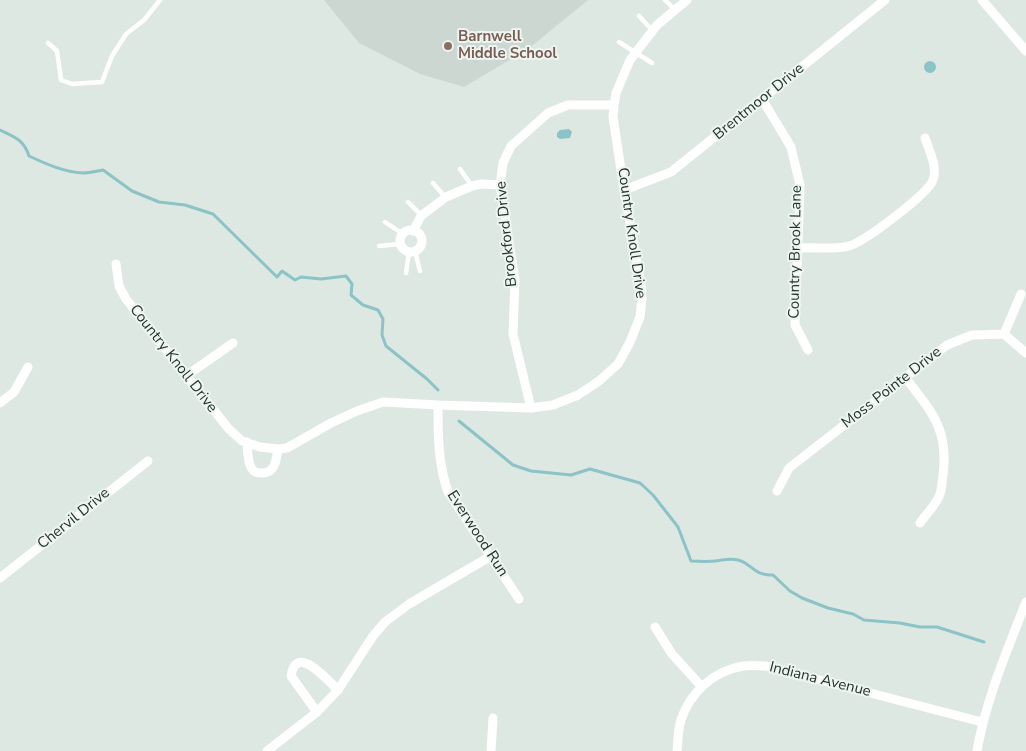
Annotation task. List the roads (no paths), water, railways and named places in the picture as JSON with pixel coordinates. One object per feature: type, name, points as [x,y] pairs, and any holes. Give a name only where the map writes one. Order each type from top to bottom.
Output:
[{"type":"street","name":"Country Knoll Drive","points":[[116,264],[119,286],[126,299],[186,376],[228,428],[242,441],[260,447],[287,448],[331,423],[383,402],[438,406],[531,408],[553,406],[578,395],[618,364],[630,342],[640,317],[642,298],[613,117],[616,93],[630,60],[636,52],[653,31],[687,0]]},
{"type":"street","name":"Brentmoor Drive","points":[[624,190],[671,172],[885,0]]},
{"type":"street","points":[[982,0],[1026,52]]},
{"type":"street","name":"Country Brook Lane","points":[[762,99],[791,147],[800,185],[795,326],[808,350]]},
{"type":"street","name":"Brookford Drive","points":[[531,408],[513,334],[514,280],[500,185],[503,164],[511,146],[548,113],[568,105],[614,105]]},
{"type":"street","points":[[799,248],[847,246],[857,243],[922,194],[934,176],[934,167],[925,138]]},
{"type":"street","points":[[413,231],[421,216],[446,197],[465,188],[481,184],[500,185]]},
{"type":"street","points":[[413,231],[420,236],[419,248],[412,252],[404,250],[400,240],[403,234],[413,231]]},
{"type":"street","points":[[1021,294],[1004,334],[1026,353]]},
{"type":"street","name":"Moss Pointe Drive","points":[[777,491],[789,468],[947,345],[972,335],[1004,334]]},
{"type":"street","points":[[186,376],[233,343]]},
{"type":"street","points":[[0,403],[14,392],[28,367]]},
{"type":"street","points":[[905,378],[932,412],[940,427],[944,447],[945,463],[940,495],[920,523]]},
{"type":"street","name":"Everwood Run","points":[[438,406],[438,446],[446,485],[457,506],[519,599]]},
{"type":"street","points":[[248,442],[248,456],[251,467],[254,472],[259,474],[268,472],[275,467],[278,449]]},
{"type":"street","name":"Chervil Drive","points":[[0,578],[148,461]]},
{"type":"street","points":[[267,751],[316,712],[338,690],[373,636],[385,622],[409,604],[491,556]]},
{"type":"street","points":[[977,751],[982,722],[1026,602]]},
{"type":"street","points":[[655,627],[672,654],[701,686]]},
{"type":"street","points":[[316,712],[291,676],[292,669],[297,663],[310,664],[338,690]]},
{"type":"street","name":"Indiana Avenue","points":[[677,751],[681,721],[690,700],[701,686],[721,672],[743,666],[766,666],[982,722]]},
{"type":"street","points":[[491,751],[493,718]]},
{"type":"lane","points":[[48,43],[57,51],[61,80],[72,84],[102,82],[112,56],[126,34],[144,20],[160,0]]},
{"type":"lane","points":[[665,0],[675,10]]},
{"type":"lane","points":[[639,16],[653,31]]},
{"type":"lane","points":[[619,42],[652,63]]},
{"type":"lane","points":[[460,169],[472,186]]},
{"type":"lane","points":[[433,183],[446,197]]},
{"type":"lane","points":[[408,202],[421,216]]},
{"type":"lane","points":[[385,222],[403,234]]},
{"type":"lane","points":[[379,246],[400,244]]},
{"type":"lane","points":[[412,252],[420,271]]},
{"type":"lane","points":[[406,273],[412,252]]},
{"type":"water","points":[[930,61],[936,67],[930,73],[924,67]]},
{"type":"water","points":[[569,129],[572,132],[570,138],[560,139],[557,137],[557,133],[560,130]]},
{"type":"waterway","points":[[0,130],[22,143],[29,156],[49,165],[86,173],[103,170],[132,191],[159,202],[185,205],[213,214],[277,277],[282,271],[295,280],[301,277],[321,279],[346,276],[352,284],[351,295],[363,305],[378,310],[383,319],[382,335],[386,346],[438,390]]},
{"type":"waterway","points":[[459,421],[513,465],[531,471],[571,475],[590,469],[640,483],[653,495],[678,527],[691,561],[738,560],[761,573],[773,575],[790,591],[802,598],[828,608],[853,614],[864,620],[920,627],[937,627],[984,642]]},
{"type":"place","name":"Barnwell Middle School","points":[[448,46]]}]
